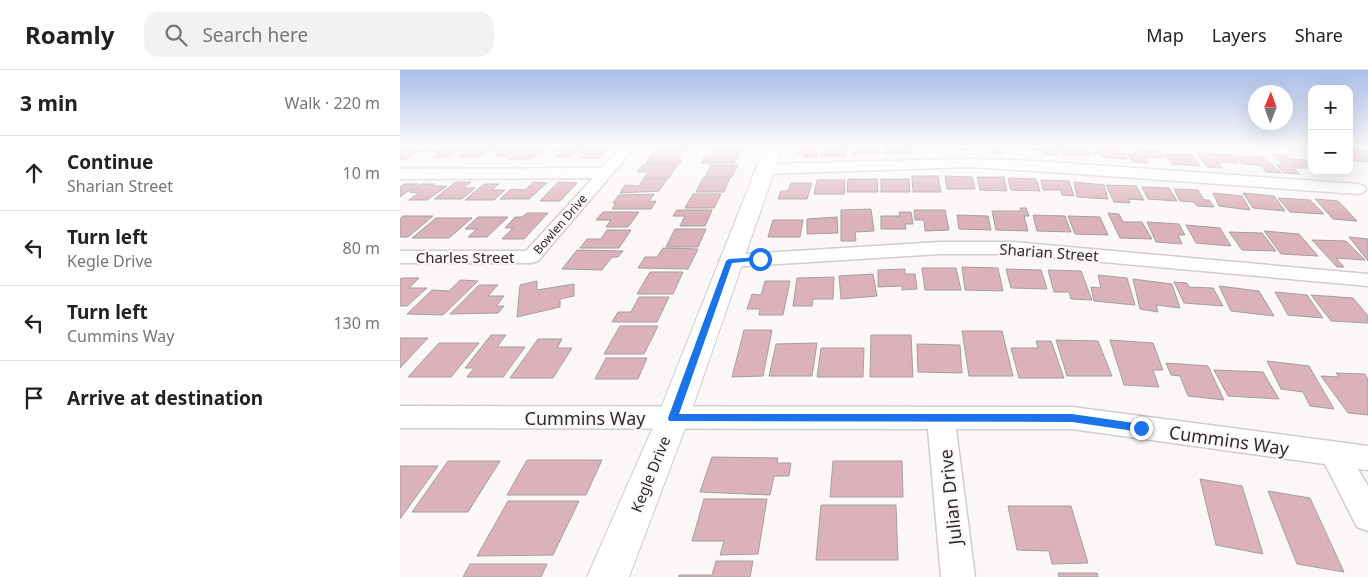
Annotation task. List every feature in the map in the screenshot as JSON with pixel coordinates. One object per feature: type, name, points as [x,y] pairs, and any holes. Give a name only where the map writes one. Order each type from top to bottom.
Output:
[{"type":"street","name":"Bowlen Drive","points":[[530,257],[607,170]]},
{"type":"street","name":"Kegle Drive","points":[[608,577],[673,418],[764,170]]},
{"type":"street","points":[[1080,170],[1363,194]]},
{"type":"street","points":[[400,174],[604,173]]},
{"type":"street","points":[[1343,175],[1363,194]]},
{"type":"street","name":"Sharian Street","points":[[729,261],[940,248],[1013,248],[1368,280]]},
{"type":"street","name":"Charles Street","points":[[400,257],[530,257]]},
{"type":"street","name":"Cummins Way","points":[[400,418],[1072,418],[1368,458]]},
{"type":"street","name":"Julian Drive","points":[[941,418],[958,577]]},
{"type":"street","points":[[1334,454],[1368,516]]},
{"type":"building","points":[[639,170],[674,170],[669,178],[644,178],[649,172],[637,172]]},
{"type":"building","points":[[709,170],[736,170],[732,177],[705,177]]},
{"type":"building","points":[[1264,170],[1277,170],[1281,173],[1266,172]]},
{"type":"building","points":[[1281,170],[1295,170],[1300,174],[1284,173]]},
{"type":"building","points":[[912,176],[938,176],[941,192],[913,192]]},
{"type":"building","points":[[945,176],[972,177],[975,189],[947,189]]},
{"type":"building","points":[[977,177],[1004,177],[1007,191],[980,190]]},
{"type":"building","points":[[703,178],[730,178],[724,192],[696,192]]},
{"type":"building","points":[[1008,178],[1036,179],[1040,191],[1011,190]]},
{"type":"building","points":[[643,179],[667,179],[659,191],[620,193],[625,185],[639,186]]},
{"type":"building","points":[[848,179],[877,179],[878,192],[847,192]]},
{"type":"building","points":[[881,179],[909,179],[910,192],[881,192]]},
{"type":"building","points":[[817,180],[845,180],[844,194],[814,194]]},
{"type":"building","points":[[1041,180],[1069,181],[1074,196],[1062,195],[1061,190],[1043,190]]},
{"type":"building","points":[[456,182],[471,182],[463,188],[475,188],[462,199],[434,199]]},
{"type":"building","points":[[533,182],[547,183],[529,199],[500,199],[511,189],[525,190]]},
{"type":"building","points":[[558,182],[577,183],[560,201],[540,201]]},
{"type":"building","points":[[1074,182],[1104,185],[1108,199],[1077,197]]},
{"type":"building","points":[[791,183],[812,183],[807,199],[778,199],[781,191],[788,191]]},
{"type":"building","points":[[404,184],[418,184],[400,197],[400,187]]},
{"type":"building","points":[[421,184],[447,186],[427,200],[409,200],[419,193],[409,192]]},
{"type":"building","points":[[484,184],[499,184],[492,190],[505,190],[494,200],[465,200]]},
{"type":"building","points":[[1106,185],[1136,186],[1144,200],[1128,199],[1130,203],[1114,202]]},
{"type":"building","points":[[1142,187],[1169,188],[1177,201],[1148,199]]},
{"type":"building","points":[[1174,189],[1198,190],[1204,200],[1209,200],[1214,207],[1197,206],[1194,202],[1180,201]]},
{"type":"building","points":[[1213,193],[1242,196],[1250,210],[1219,206]]},
{"type":"building","points":[[1243,193],[1274,196],[1285,211],[1253,208]]},
{"type":"building","points":[[654,194],[649,202],[656,201],[651,209],[612,209],[616,203],[613,203],[619,195]]},
{"type":"building","points":[[693,194],[721,194],[714,208],[685,208]]},
{"type":"building","points":[[1278,198],[1310,200],[1324,214],[1290,212]]},
{"type":"building","points":[[1315,199],[1338,201],[1357,221],[1333,219]]},
{"type":"building","points":[[1020,208],[1026,208],[1029,216],[1024,216],[1028,231],[996,230],[992,211],[1021,211]]},
{"type":"building","points":[[871,209],[874,231],[855,232],[856,241],[841,241],[841,210]]},
{"type":"building","points":[[677,210],[712,210],[705,226],[680,226],[685,216],[673,216]]},
{"type":"building","points":[[914,210],[945,210],[949,230],[925,231],[924,220],[915,220]]},
{"type":"building","points":[[603,212],[639,212],[628,227],[606,227],[611,220],[596,220]]},
{"type":"building","points":[[899,212],[911,212],[913,224],[905,224],[906,229],[881,229],[881,216],[900,216]]},
{"type":"building","points":[[527,213],[548,213],[524,239],[502,239],[513,228],[505,228],[515,217],[522,217]]},
{"type":"building","points":[[1108,213],[1119,214],[1123,222],[1142,222],[1152,239],[1120,238]]},
{"type":"building","points":[[957,215],[988,216],[991,230],[959,229]]},
{"type":"building","points":[[1033,215],[1065,216],[1071,232],[1037,231]]},
{"type":"building","points":[[403,216],[433,216],[408,237],[400,237],[400,219]]},
{"type":"building","points":[[1068,216],[1100,217],[1108,235],[1075,234]]},
{"type":"building","points":[[478,217],[508,217],[487,237],[468,237],[477,229],[465,229]]},
{"type":"building","points":[[837,217],[838,233],[807,234],[807,219]]},
{"type":"building","points":[[436,218],[472,218],[449,238],[412,238]]},
{"type":"building","points":[[773,220],[803,220],[800,237],[768,237]]},
{"type":"building","points":[[1147,222],[1179,224],[1185,235],[1178,235],[1182,244],[1156,242]]},
{"type":"building","points":[[1186,225],[1220,228],[1231,246],[1196,243]]},
{"type":"building","points":[[675,229],[706,229],[698,247],[666,247]]},
{"type":"building","points":[[607,230],[631,230],[619,248],[580,248],[587,239],[601,239]]},
{"type":"building","points":[[1264,231],[1299,234],[1318,256],[1281,254]]},
{"type":"building","points":[[1229,232],[1262,233],[1276,251],[1242,250]]},
{"type":"building","points":[[1349,237],[1368,239],[1368,261]]},
{"type":"building","points":[[1312,240],[1346,241],[1365,260],[1336,258],[1344,267],[1337,267]]},
{"type":"building","points":[[663,248],[698,249],[688,269],[638,268],[645,257],[657,257]]},
{"type":"building","points":[[577,250],[623,251],[618,257],[612,257],[602,270],[562,269]]},
{"type":"building","points":[[962,267],[998,268],[1003,291],[965,290]]},
{"type":"building","points":[[922,268],[956,268],[961,290],[925,290]]},
{"type":"building","points":[[905,269],[905,274],[915,274],[917,289],[902,290],[902,286],[878,287],[878,270]]},
{"type":"building","points":[[1006,269],[1041,270],[1047,289],[1011,288]]},
{"type":"building","points":[[1048,270],[1081,271],[1092,300],[1071,299],[1069,292],[1054,292]]},
{"type":"building","points":[[650,272],[683,272],[673,294],[637,294]]},
{"type":"building","points":[[873,274],[877,296],[841,299],[839,276]]},
{"type":"building","points":[[1098,275],[1127,278],[1135,305],[1094,301],[1091,287],[1101,288]]},
{"type":"building","points":[[834,277],[833,299],[813,299],[812,306],[793,306],[797,278]]},
{"type":"building","points":[[419,278],[409,288],[427,288],[407,306],[400,306],[400,279]]},
{"type":"building","points":[[1133,279],[1172,284],[1180,308],[1156,305],[1158,312],[1140,309]]},
{"type":"building","points":[[460,280],[478,281],[443,315],[407,314],[432,290],[449,291]]},
{"type":"building","points":[[537,281],[537,290],[574,284],[574,296],[560,299],[560,307],[517,317],[520,285]]},
{"type":"building","points":[[765,281],[790,281],[783,315],[759,315],[760,309],[747,309],[752,294],[761,295]]},
{"type":"building","points":[[1174,282],[1187,283],[1189,287],[1213,288],[1223,306],[1184,303]]},
{"type":"building","points":[[479,285],[498,285],[488,296],[504,296],[496,306],[504,306],[498,313],[450,314]]},
{"type":"building","points":[[1219,286],[1259,291],[1274,316],[1231,311]]},
{"type":"building","points":[[1275,292],[1307,295],[1323,318],[1288,315]]},
{"type":"building","points":[[1311,295],[1353,298],[1368,316],[1368,323],[1331,321]]},
{"type":"building","points":[[639,297],[669,297],[657,322],[612,322],[618,312],[631,312]]},
{"type":"building","points":[[620,326],[658,326],[644,354],[604,354]]},
{"type":"building","points":[[744,330],[772,330],[763,376],[732,377]]},
{"type":"building","points":[[962,331],[1002,331],[1013,376],[969,376]]},
{"type":"building","points":[[491,335],[506,335],[497,347],[525,347],[503,377],[467,377],[474,368],[465,368]]},
{"type":"building","points":[[871,335],[911,335],[913,377],[870,377]]},
{"type":"building","points":[[400,338],[428,338],[400,368]]},
{"type":"building","points":[[538,339],[562,339],[557,348],[572,348],[553,378],[510,378]]},
{"type":"building","points":[[1056,340],[1098,341],[1112,376],[1067,376]]},
{"type":"building","points":[[1110,340],[1153,343],[1163,370],[1153,370],[1159,387],[1124,385]]},
{"type":"building","points":[[1036,341],[1051,341],[1064,378],[1019,378],[1011,348],[1038,348]]},
{"type":"building","points":[[439,343],[479,343],[451,377],[408,377]]},
{"type":"building","points":[[817,343],[812,376],[769,376],[776,344]]},
{"type":"building","points":[[917,344],[960,345],[962,373],[918,372]]},
{"type":"building","points":[[821,348],[864,348],[863,377],[817,377]]},
{"type":"building","points":[[606,358],[647,358],[638,379],[595,379]]},
{"type":"building","points":[[1267,361],[1309,366],[1334,409],[1310,406],[1303,392],[1281,389]]},
{"type":"building","points":[[1166,363],[1208,366],[1224,400],[1188,396],[1180,376],[1171,375]]},
{"type":"building","points":[[1214,370],[1263,372],[1279,399],[1228,396]]},
{"type":"building","points":[[1336,373],[1365,374],[1368,379],[1368,415],[1348,413],[1321,376],[1339,377]]},
{"type":"building","points":[[712,457],[778,458],[777,463],[791,463],[789,476],[774,476],[770,495],[700,492]]},
{"type":"building","points":[[527,460],[602,460],[586,495],[507,495]]},
{"type":"building","points":[[448,461],[500,461],[468,512],[412,512]]},
{"type":"building","points":[[833,461],[902,461],[903,497],[830,497]]},
{"type":"building","points":[[400,466],[438,466],[400,519]]},
{"type":"building","points":[[1200,479],[1242,486],[1263,554],[1216,545]]},
{"type":"building","points":[[1268,491],[1310,498],[1344,572],[1297,564]]},
{"type":"building","points":[[704,499],[767,499],[758,554],[720,555],[724,541],[692,541]]},
{"type":"building","points":[[508,501],[579,501],[553,555],[477,556]]},
{"type":"building","points":[[821,505],[896,505],[898,560],[816,560]]},
{"type":"building","points":[[1008,506],[1071,506],[1088,563],[1052,564],[1049,551],[1017,550]]},
{"type":"building","points":[[716,561],[753,561],[750,577],[679,577],[679,575],[712,575]]},
{"type":"building","points":[[470,564],[547,564],[541,577],[463,577]]},
{"type":"building","points":[[1058,573],[1097,573],[1098,577],[1059,577]]},
{"type":"route","points":[[760,259],[729,261],[673,418],[1072,418],[1141,428]]}]
